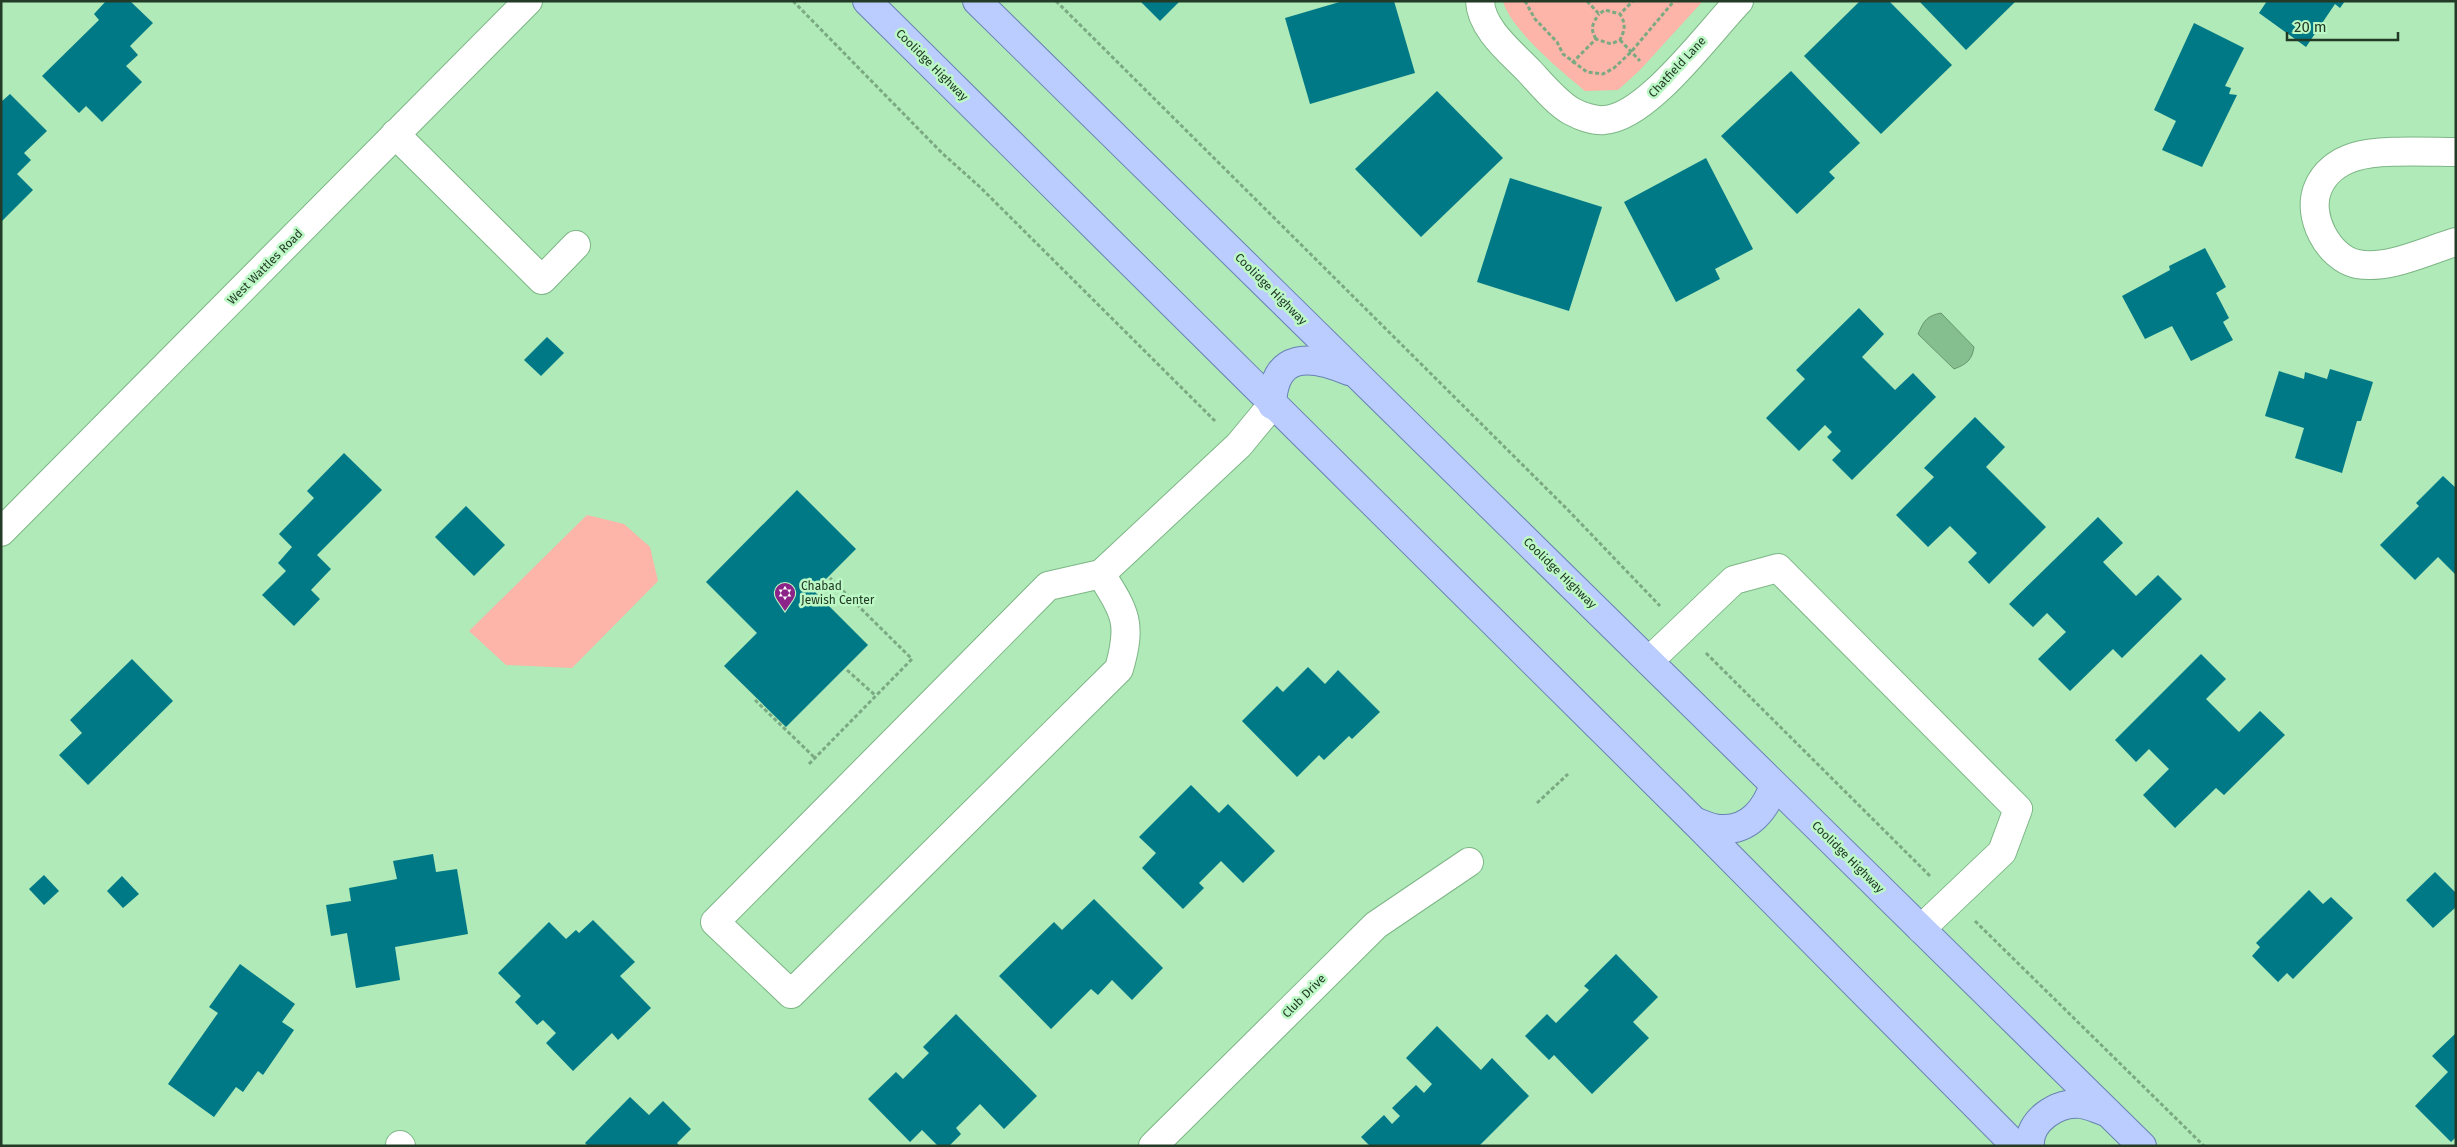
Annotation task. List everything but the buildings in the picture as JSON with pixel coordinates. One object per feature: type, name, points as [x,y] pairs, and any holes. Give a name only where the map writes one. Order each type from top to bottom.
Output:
[{"type":"main road","name":"Coolidge Highway","points":[[867,1],[1272,405],[1694,821],[2016,1146]]},
{"type":"main road","name":"Coolidge Highway","points":[[977,1],[2142,1146]]},
{"type":"main road","points":[[1272,405],[1273,388],[1279,375],[1294,363],[1309,358],[1326,361],[1357,374]]},
{"type":"main road","points":[[1694,821],[1720,829],[1738,827],[1757,817],[1769,802],[1774,785]]},
{"type":"main road","points":[[2030,1146],[2029,1138],[2037,1123],[2048,1112],[2062,1106],[2081,1104],[2107,1112]]},
{"type":"street","name":"West Wattles Road","points":[[1,532],[528,1]]},
{"type":"street","name":"Chatfield Lane","points":[[1480,1],[1485,20],[1498,38],[1545,88],[1570,110],[1588,118],[1605,120],[1631,112],[1654,93],[1739,1]]},
{"type":"street","points":[[395,134],[542,280],[576,245]]},
{"type":"street","points":[[2456,152],[2393,152],[2354,156],[2332,168],[2317,189],[2315,215],[2323,237],[2338,254],[2355,264],[2379,266],[2456,242]]},
{"type":"street","points":[[1101,574],[1117,599],[1127,628],[1126,645],[1119,669],[791,994],[715,922],[1048,586],[1101,574],[1239,445],[1272,405]]},
{"type":"street","points":[[1649,661],[1734,580],[1778,568],[2018,809],[2002,852],[1921,929]]},
{"type":"street","name":"Club Drive","points":[[1153,1146],[1376,925],[1469,862]]},
{"type":"path","points":[[793,1],[942,154],[980,187],[1239,445]]},
{"type":"path","points":[[1056,1],[1568,510],[1682,629],[1952,899],[2204,1146]]},
{"type":"path","points":[[1524,1],[1535,19],[1557,42],[1562,54],[1587,72],[1603,74],[1614,68],[1631,52],[1674,1]]},
{"type":"path","points":[[1586,1],[1599,14]]},
{"type":"path","points":[[1620,14],[1632,1]]},
{"type":"path","points":[[1605,10],[1620,14],[1625,22],[1620,40],[1611,44],[1596,40],[1592,32],[1592,23],[1599,14],[1605,10]]},
{"type":"path","points":[[1568,67],[1596,40]]},
{"type":"path","points":[[1620,40],[1646,67]]},
{"type":"path","points":[[809,764],[912,659],[830,578]]},
{"type":"path","points":[[847,670],[876,696]]},
{"type":"path","points":[[754,700],[815,758]]},
{"type":"path","points":[[1537,803],[1568,774]]},
{"type":"shaded area","points":[[1503,1],[1703,1],[1639,71],[1618,90],[1585,91],[1551,62],[1526,37],[1508,12]]},
{"type":"shaded area","points":[[1941,313],[1974,347],[1968,361],[1954,369],[1918,334],[1926,319]]},
{"type":"shaded area","points":[[587,515],[624,524],[650,547],[658,581],[572,668],[506,665],[469,631]]},
{"type":"place","name":"Chabad Jewish Center","points":[[785,612]]}]
